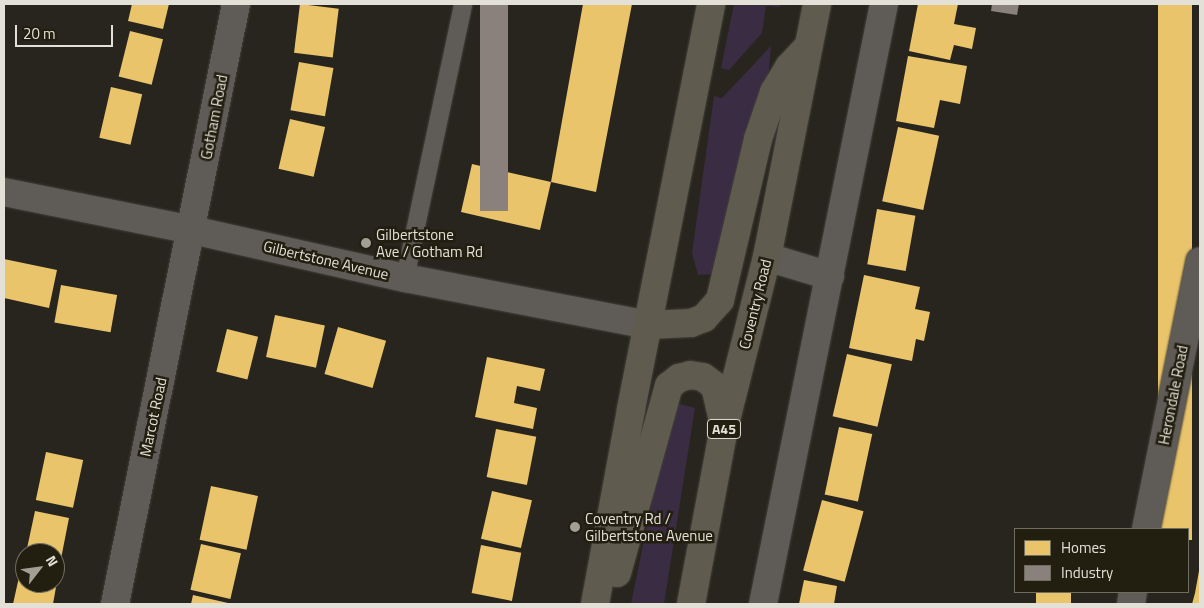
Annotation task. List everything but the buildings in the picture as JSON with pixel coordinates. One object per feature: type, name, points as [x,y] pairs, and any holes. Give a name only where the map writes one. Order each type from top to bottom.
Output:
[{"type":"highway","points":[[595,604],[711,4]]},
{"type":"highway","name":"Coventry Road","points":[[691,604],[724,428],[766,257],[817,4]]},
{"type":"highway","points":[[648,325],[691,323],[704,318],[720,300],[758,139],[774,92],[789,67],[808,48]]},
{"type":"highway","points":[[604,604],[613,587],[669,386],[679,378],[690,375],[703,377],[715,386],[724,428]]},
{"type":"street","name":"Gotham Road","points":[[192,230],[236,4]]},
{"type":"street","points":[[763,604],[884,4]]},
{"type":"street","name":"Gilbertstone Avenue","points":[[4,192],[192,230],[405,278],[648,325]]},
{"type":"street","name":"Marcot Road","points":[[115,604],[192,230]]},
{"type":"street","points":[[766,257],[830,276]]},
{"type":"street","name":"Herondale Road","points":[[1146,528],[1200,261]]},
{"type":"lane","points":[[405,278],[463,4]]},
{"type":"shaded area","points":[[734,4],[781,4],[780,7],[766,6],[762,33],[729,70],[721,68]]},
{"type":"shaded area","points":[[771,46],[768,80],[713,274],[698,275],[692,253],[714,96],[722,98]]},
{"type":"shaded area","points":[[676,403],[695,408],[664,604],[631,604],[654,491]]},
{"type":"place","name":"Gilbertstone Ave / Gotham Rd","points":[[366,243]]},
{"type":"place","name":"Coventry Rd / Gilbertstone Avenue","points":[[575,527]]}]
